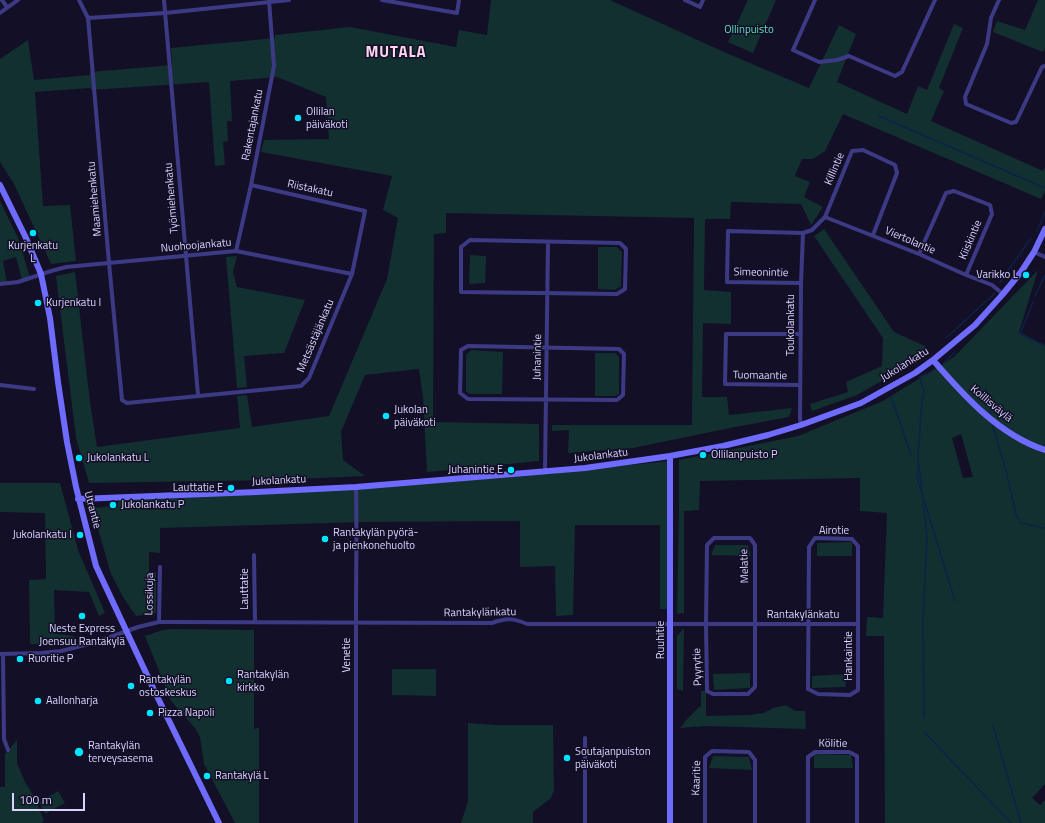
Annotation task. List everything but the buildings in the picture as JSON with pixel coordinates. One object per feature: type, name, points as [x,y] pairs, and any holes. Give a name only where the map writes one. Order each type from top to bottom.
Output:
[{"type":"main road","name":"Utrantie","points":[[0,185],[26,238],[40,274],[50,318],[67,442],[78,499],[96,566],[120,619],[219,823]]},
{"type":"main road","name":"Jukolankatu","points":[[78,499],[356,487],[545,471],[614,464],[670,456],[723,446],[801,426],[861,403],[915,373],[933,360],[975,325],[1004,294],[1034,252],[1045,229]]},
{"type":"main road","name":"Koillisväylä","points":[[933,360],[954,385],[994,421],[1017,437],[1045,450]]},
{"type":"main road","name":"Ruuhitie","points":[[670,456],[670,823]]},
{"type":"street","points":[[2,0],[7,7]]},
{"type":"street","points":[[0,13],[18,0]]},
{"type":"street","name":"Maamiehenkatu","points":[[79,0],[88,18],[122,400]]},
{"type":"street","name":"Työmiehenkatu","points":[[164,0],[198,395]]},
{"type":"street","points":[[88,18],[165,13],[289,0]]},
{"type":"street","points":[[382,0],[457,13],[459,0]]},
{"type":"street","points":[[685,0],[700,7],[703,0]]},
{"type":"street","points":[[815,0],[794,50],[819,62],[837,60],[849,56],[895,76],[902,72],[935,0]]},
{"type":"street","points":[[999,0],[991,18],[987,44],[964,97],[966,104],[1011,123],[1016,122],[1042,67],[1045,66]]},
{"type":"street","name":"Rakentajankatu","points":[[236,251],[251,186],[274,66],[269,1]]},
{"type":"street","name":"Killintie","points":[[825,217],[852,151],[863,150],[895,165],[897,173],[873,235]]},
{"type":"street","name":"Riistakatu","points":[[251,186],[366,210]]},
{"type":"street","name":"Kiiskintie","points":[[919,254],[946,193],[954,191],[990,205],[992,214],[966,275]]},
{"type":"street","name":"Metsästäjänkatu","points":[[122,400],[127,402],[301,386],[309,378],[352,274],[366,210]]},
{"type":"street","points":[[804,233],[812,230],[825,217]]},
{"type":"street","name":"Viertolantie","points":[[825,217],[873,235],[992,285],[1004,294]]},
{"type":"street","name":"Simeonintie","points":[[801,283],[727,282],[728,231],[804,233]]},
{"type":"street","name":"Toukolankatu","points":[[801,426],[801,283],[804,233]]},
{"type":"street","points":[[470,240],[548,242],[620,243],[626,250],[625,289],[617,294],[461,292],[461,247],[470,240]]},
{"type":"street","name":"Juhanintie","points":[[545,471],[548,242]]},
{"type":"street","name":"Nuohoojankatu","points":[[0,284],[18,282],[40,274],[66,268],[236,251],[352,274]]},
{"type":"street","points":[[1034,252],[1045,257]]},
{"type":"street","name":"Tuomaantie","points":[[800,386],[725,384],[726,334],[801,334]]},
{"type":"street","points":[[468,346],[547,347],[619,349],[624,354],[623,395],[617,400],[468,399],[460,393],[462,350],[468,346]]},
{"type":"street","points":[[0,385],[34,389]]},
{"type":"street","name":"Venetie","points":[[356,487],[356,823]]},
{"type":"street","name":"Melatie","points":[[706,624],[706,545],[714,538],[750,538],[755,545],[755,624]]},
{"type":"street","name":"Airotie","points":[[808,624],[808,547],[815,538],[852,539],[858,546],[858,624]]},
{"type":"street","name":"Lauttatie","points":[[254,555],[255,622]]},
{"type":"street","name":"Lossikuja","points":[[159,622],[160,567]]},
{"type":"street","name":"Rantakylänkatu","points":[[1,654],[61,651],[96,642],[138,627],[159,622],[492,623],[501,620],[516,619],[527,624],[858,624]]},
{"type":"street","name":"Pyyrytie","points":[[706,624],[706,690],[713,694],[748,694],[756,687],[755,624]]},
{"type":"street","name":"Hankaintie","points":[[808,624],[808,689],[818,694],[850,695],[858,690],[858,624]]},
{"type":"street","points":[[1,654],[4,739],[8,750]]},
{"type":"street","points":[[585,738],[585,823]]},
{"type":"street","name":"Kaaritie","points":[[705,823],[705,757],[712,751],[749,752],[755,760],[754,823]]},
{"type":"street","name":"Kölitie","points":[[808,823],[808,757],[815,752],[850,752],[857,756],[857,823]]},
{"type":"green space","points":[[491,0],[610,0],[724,52],[809,88],[839,25],[856,34],[837,82],[907,114],[918,86],[927,90],[954,24],[963,28],[939,88],[944,91],[931,121],[1043,171],[1045,167],[1045,191],[1041,199],[843,114],[825,151],[813,159],[802,159],[795,176],[810,182],[804,197],[823,207],[811,225],[801,204],[731,202],[730,219],[705,219],[704,290],[731,292],[731,324],[703,323],[702,397],[727,397],[729,415],[792,408],[789,417],[633,448],[568,453],[569,430],[552,431],[552,425],[692,425],[694,218],[446,213],[446,233],[434,234],[433,422],[539,424],[539,461],[427,472],[423,397],[419,369],[365,375],[341,432],[343,460],[365,476],[275,480],[89,483],[76,438],[56,276],[75,272],[90,402],[97,447],[240,428],[237,396],[247,395],[252,427],[329,416],[387,279],[398,218],[383,210],[392,176],[261,152],[264,140],[329,139],[326,97],[277,77],[230,81],[232,121],[227,121],[228,141],[223,142],[225,165],[215,166],[209,82],[91,90],[90,88],[35,92],[43,206],[70,205],[76,261],[51,264],[14,184],[0,162],[0,59],[28,40],[34,80],[90,75],[90,72],[172,65],[171,48],[275,38],[275,35],[350,27],[456,47],[459,30],[487,35]]},
{"type":"green space","name":"Ollinpuisto","points":[[748,0],[776,0],[753,53],[728,42]]},
{"type":"green space","points":[[1038,0],[1045,0],[1045,48],[1043,52],[993,32],[997,21],[1025,30]]},
{"type":"green space","points":[[0,201],[19,240],[30,278],[22,280],[16,257],[3,261],[7,283],[0,283]]},
{"type":"green space","points":[[824,229],[894,332],[927,347],[910,365],[857,395],[812,411],[810,404],[848,392],[846,382],[882,366],[883,338],[814,236]]},
{"type":"green space","points":[[598,247],[617,247],[622,252],[621,286],[615,290],[598,289]]},
{"type":"green space","points":[[470,255],[486,256],[485,283],[469,284]]},
{"type":"green space","points":[[237,256],[233,272],[237,287],[305,300],[284,353],[244,356],[247,387],[237,388],[226,257]]},
{"type":"green space","points":[[1038,270],[1019,332],[1045,345],[1045,784],[1032,798],[1040,805],[1045,800],[1045,823],[885,823],[884,636],[866,636],[867,617],[883,618],[887,513],[860,511],[860,478],[700,481],[699,510],[684,511],[684,613],[677,614],[679,460],[798,436],[883,401],[954,357]],"holes":[[[961,434],[973,477],[963,478],[952,438]]]},
{"type":"green space","points":[[471,350],[503,352],[502,394],[469,394],[466,391],[466,355]]},
{"type":"green space","points":[[595,353],[615,353],[619,357],[619,394],[615,396],[595,396]]},
{"type":"green space","points":[[669,461],[669,609],[660,609],[660,525],[575,525],[573,615],[556,616],[555,566],[520,567],[520,521],[363,522],[160,528],[160,553],[149,552],[149,572],[156,572],[156,613],[136,616],[123,597],[111,574],[92,508],[115,506],[121,499],[554,473]]},
{"type":"green space","points":[[0,483],[60,483],[78,550],[105,613],[99,616],[89,592],[54,590],[55,634],[69,635],[75,637],[75,640],[56,644],[30,644],[29,580],[46,579],[45,513],[0,512]]},
{"type":"green space","points":[[852,542],[852,556],[817,556],[817,543]]},
{"type":"green space","points":[[715,545],[748,545],[751,556],[711,555]]},
{"type":"green space","points":[[684,628],[683,691],[677,689],[677,636]]},
{"type":"green space","points":[[163,630],[254,630],[254,730],[259,728],[259,823],[235,823],[204,764],[200,737],[195,728],[171,701],[145,636]]},
{"type":"green space","points":[[392,669],[436,669],[436,696],[392,695]]},
{"type":"green space","points":[[750,673],[750,688],[714,690],[713,674]]},
{"type":"green space","points":[[845,674],[846,687],[812,688],[812,676]]},
{"type":"green space","points":[[701,691],[706,691],[706,716],[750,715],[764,713],[773,708],[786,705],[795,711],[805,711],[806,729],[705,726],[680,728],[699,707],[701,707]]},
{"type":"green space","points":[[468,723],[496,725],[553,725],[554,790],[551,798],[533,812],[533,823],[461,823],[468,801]]},
{"type":"green space","points":[[17,740],[17,763],[25,782],[36,800],[44,821],[41,823],[0,823],[0,787],[5,787],[5,754]]},
{"type":"green space","points":[[814,754],[851,755],[853,768],[814,768]]},
{"type":"green space","points":[[713,756],[749,757],[752,770],[709,768]]},
{"type":"green space","points":[[58,791],[65,803],[45,814],[39,802]]},
{"type":"waterway","points":[[879,116],[1045,188]]},
{"type":"waterway","points":[[1037,231],[1045,212]]},
{"type":"waterway","points":[[1000,282],[1031,238]]},
{"type":"waterway","points":[[1035,296],[1045,275]]},
{"type":"waterway","points":[[946,338],[995,293]]},
{"type":"waterway","points":[[1033,302],[1020,334],[1045,346]]},
{"type":"waterway","points":[[943,364],[955,352]]},
{"type":"waterway","points":[[922,387],[920,377],[931,372]]},
{"type":"waterway","points":[[923,399],[924,388]]},
{"type":"waterway","points":[[986,388],[991,415]]},
{"type":"waterway","points":[[891,396],[911,455]]},
{"type":"waterway","points":[[922,399],[918,458],[927,536],[923,620],[924,718]]},
{"type":"waterway","points":[[992,423],[1006,471],[1016,514],[1020,523],[1045,528]]},
{"type":"waterway","points":[[918,467],[917,478],[921,490]]},
{"type":"waterway","points":[[924,500],[955,601]]},
{"type":"waterway","points":[[993,726],[1021,823]]},
{"type":"waterway","points":[[925,733],[1011,823]]},
{"type":"place","name":"Ollilan päiväkoti","points":[[298,118]]},
{"type":"place","name":"Kurjenkatu L","points":[[33,233]]},
{"type":"place","name":"Varikko L","points":[[1026,275]]},
{"type":"place","name":"Kurjenkatu I","points":[[38,303]]},
{"type":"place","name":"Jukolan päiväkoti","points":[[386,416]]},
{"type":"place","name":"Ollilanpuisto P","points":[[703,455]]},
{"type":"place","name":"Jukolankatu L","points":[[79,458]]},
{"type":"place","name":"Juhanintie E","points":[[511,470]]},
{"type":"place","name":"Lauttatie E","points":[[231,488]]},
{"type":"place","name":"Jukolankatu P","points":[[113,505]]},
{"type":"place","name":"Jukolankatu I","points":[[80,535]]},
{"type":"place","name":"Rantakylän pyörä- ja pienkonehuolto","points":[[325,539]]},
{"type":"place","name":"Neste Express Joensuu Rantakylä","points":[[82,616]]},
{"type":"place","name":"Ruoritie P","points":[[20,659]]},
{"type":"place","name":"Rantakylän kirkko","points":[[229,681]]},
{"type":"place","name":"Rantakylän ostoskeskus","points":[[131,686]]},
{"type":"place","name":"Aallonharja","points":[[38,701]]},
{"type":"place","name":"Pizza Napoli","points":[[150,713]]},
{"type":"place","name":"Rantakylän terveysasema","points":[[79,752]]},
{"type":"place","name":"Soutajanpuiston päiväkoti","points":[[567,758]]},
{"type":"place","name":"Rantakylä L","points":[[207,776]]},
{"type":"district","name":"MUTALA","points":[[396,53]]}]
